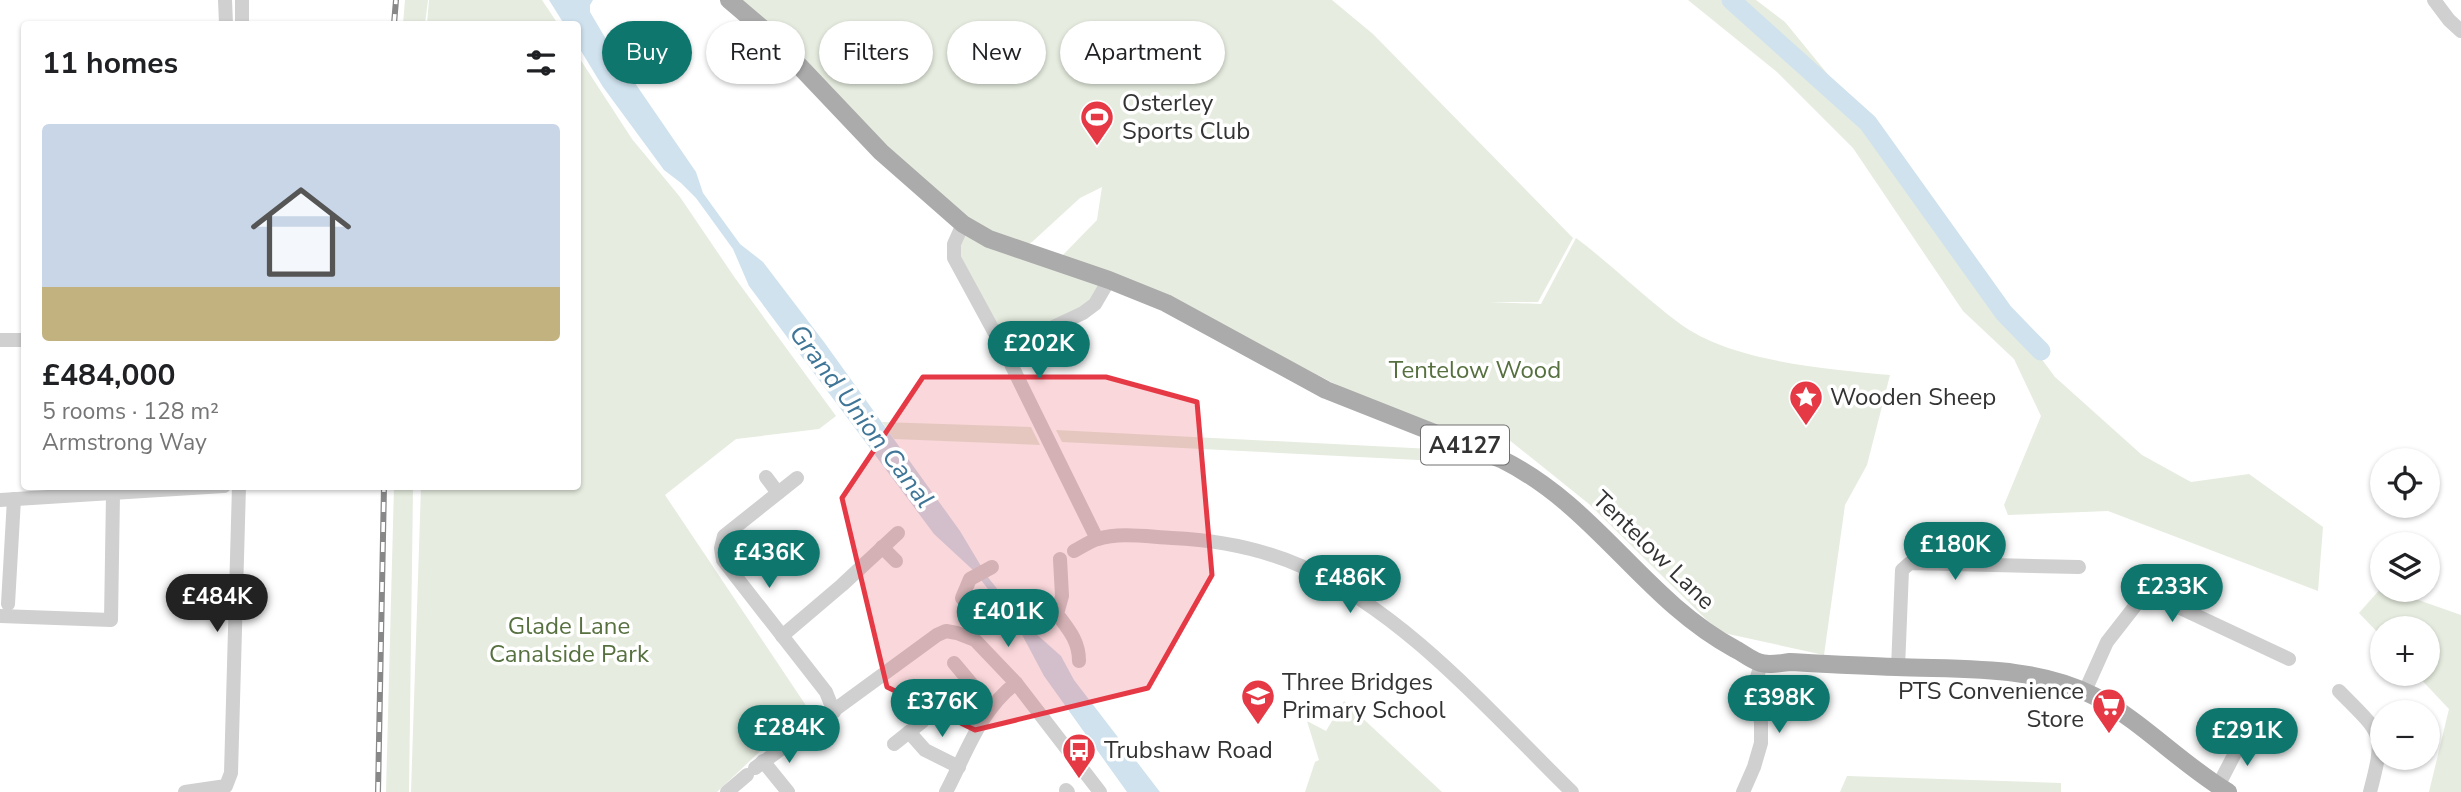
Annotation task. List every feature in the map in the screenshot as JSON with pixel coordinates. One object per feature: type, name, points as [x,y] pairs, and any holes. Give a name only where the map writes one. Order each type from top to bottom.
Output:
[{"type":"main road","name":"Tentelow Lane","points":[[729,0],[769,34],[881,152],[963,225],[989,239],[1109,280],[1166,303],[1326,390],[1493,456],[1524,471],[1572,506],[1691,622],[1718,641],[1761,664]]},
{"type":"main road","points":[[1761,664],[1790,662],[2010,673],[2056,681],[2085,691],[2119,711],[2223,789]]},
{"type":"street","points":[[225,0],[226,21]]},
{"type":"street","points":[[242,0],[242,21]]},
{"type":"street","points":[[2434,0],[2461,31]]},
{"type":"street","points":[[963,225],[954,244],[954,258],[1004,350],[1097,539]]},
{"type":"street","points":[[1004,350],[1083,313],[1095,304],[1109,280]]},
{"type":"street","points":[[0,340],[21,340]]},
{"type":"street","points":[[766,477],[778,493]]},
{"type":"street","points":[[797,478],[724,536],[721,548],[723,560],[825,692],[834,712]]},
{"type":"street","points":[[113,494],[111,620],[4,610],[7,500],[168,490]]},
{"type":"street","points":[[185,792],[226,786],[231,773],[239,490]]},
{"type":"street","points":[[782,636],[898,533]]},
{"type":"street","points":[[1074,551],[1097,539],[1128,536],[1224,543],[1301,566],[1356,598],[1417,641],[1572,792]]},
{"type":"street","points":[[882,547],[896,561]]},
{"type":"street","points":[[1060,559],[1062,596],[1057,614],[1073,635],[1079,649],[1079,661]]},
{"type":"street","points":[[1898,667],[1902,570],[1910,563],[2079,568]]},
{"type":"street","points":[[962,598],[970,579],[992,567]]},
{"type":"street","points":[[2085,691],[2107,642],[2146,592],[2289,659]]},
{"type":"street","points":[[727,792],[755,768],[946,631],[975,639],[1016,683],[1093,789]]},
{"type":"street","points":[[954,663],[991,707]]},
{"type":"street","points":[[1743,792],[1761,743],[1755,684],[1761,664]]},
{"type":"street","points":[[946,792],[979,724],[1004,692],[1016,683]]},
{"type":"street","points":[[2339,691],[2370,722],[2378,737],[2380,754],[2370,792]]},
{"type":"street","points":[[894,744],[923,720]]},
{"type":"street","points":[[909,732],[925,750],[959,767]]},
{"type":"street","points":[[2223,789],[2245,734]]},
{"type":"street","points":[[755,768],[789,792]]},
{"type":"highlighted area","points":[[923,377],[1106,377],[1197,402],[1212,575],[1148,688],[975,730],[887,687],[842,498]]},
{"type":"green space","points":[[405,0],[428,0],[425,21],[403,21]]},
{"type":"green space","points":[[429,0],[542,0],[556,21],[427,21]]},
{"type":"green space","name":"Tentelow Wood","points":[[741,0],[1332,0],[1373,34],[1573,238],[1538,302],[1488,302],[1541,304],[1576,238],[1679,323],[1725,347],[1809,366],[1890,375],[1867,465],[1845,505],[1824,655],[1719,632],[1589,504],[1503,435],[1480,450],[1404,420],[1165,295],[1060,258],[1097,220],[1102,187],[1080,198],[1032,242],[1020,247],[987,236],[891,152],[824,84],[933,84],[933,21],[819,21],[819,79],[805,65],[805,21],[762,21]]},
{"type":"green space","points":[[1688,0],[1756,0],[1785,22],[1839,88],[2055,377],[2142,455],[2191,482],[2249,474],[2323,527],[2318,591],[2108,511],[2008,515],[2004,505],[2041,416],[2014,359],[1963,311],[1853,148],[1777,72]]},
{"type":"green space","name":"Glade Lane Canalside Park","points":[[581,61],[632,139],[680,197],[735,278],[836,416],[819,429],[736,439],[665,495],[807,707],[717,792],[411,792],[421,490],[581,490]]},
{"type":"green space","points":[[963,225],[1109,280],[1095,304],[1004,350],[954,258]]},
{"type":"green space","points":[[882,422],[1031,427],[1040,445],[894,439]]},
{"type":"green space","points":[[1056,430],[1451,450],[1462,456],[1458,462],[1062,442]]},
{"type":"green space","points":[[394,490],[413,490],[409,792],[386,792]]},
{"type":"green space","points":[[2370,601],[2424,602],[2461,615],[2461,792],[2429,792],[2434,770],[2440,770],[2440,746],[2449,709],[2427,686],[2440,686],[2440,616],[2370,616],[2370,624],[2359,613]]},
{"type":"green space","points":[[1344,701],[1442,792],[1305,792],[1315,762],[1319,760],[1307,721],[1326,731]]},
{"type":"green space","points":[[1847,776],[2061,783],[2061,792],[1840,792]]},
{"type":"water","name":"Grand Union Canal","points":[[549,0],[593,0],[590,12],[602,32],[602,84],[636,84],[696,172],[703,193],[740,244],[763,262],[960,531],[987,576],[1025,624],[1061,656],[1074,680],[1160,792],[1127,792],[1044,676],[1019,629],[974,571],[934,534],[749,286],[733,249],[696,198],[664,170],[603,87],[581,51],[581,21],[562,21]]},
{"type":"waterway","points":[[1731,0],[1868,123],[2004,313],[2041,351]]},
{"type":"railway","points":[[394,21],[396,0]]},
{"type":"railway","points":[[378,792],[384,490]]},
{"type":"place","name":"Osterley Sports Club","points":[[1097,147]]},
{"type":"place","name":"Wooden Sheep","points":[[1806,427]]},
{"type":"place","name":"Three Bridges Primary School","points":[[1258,726]]},
{"type":"place","name":"PTS Convenience Store","points":[[2109,735]]},
{"type":"place","name":"Trubshaw Road","points":[[1079,780]]}]
